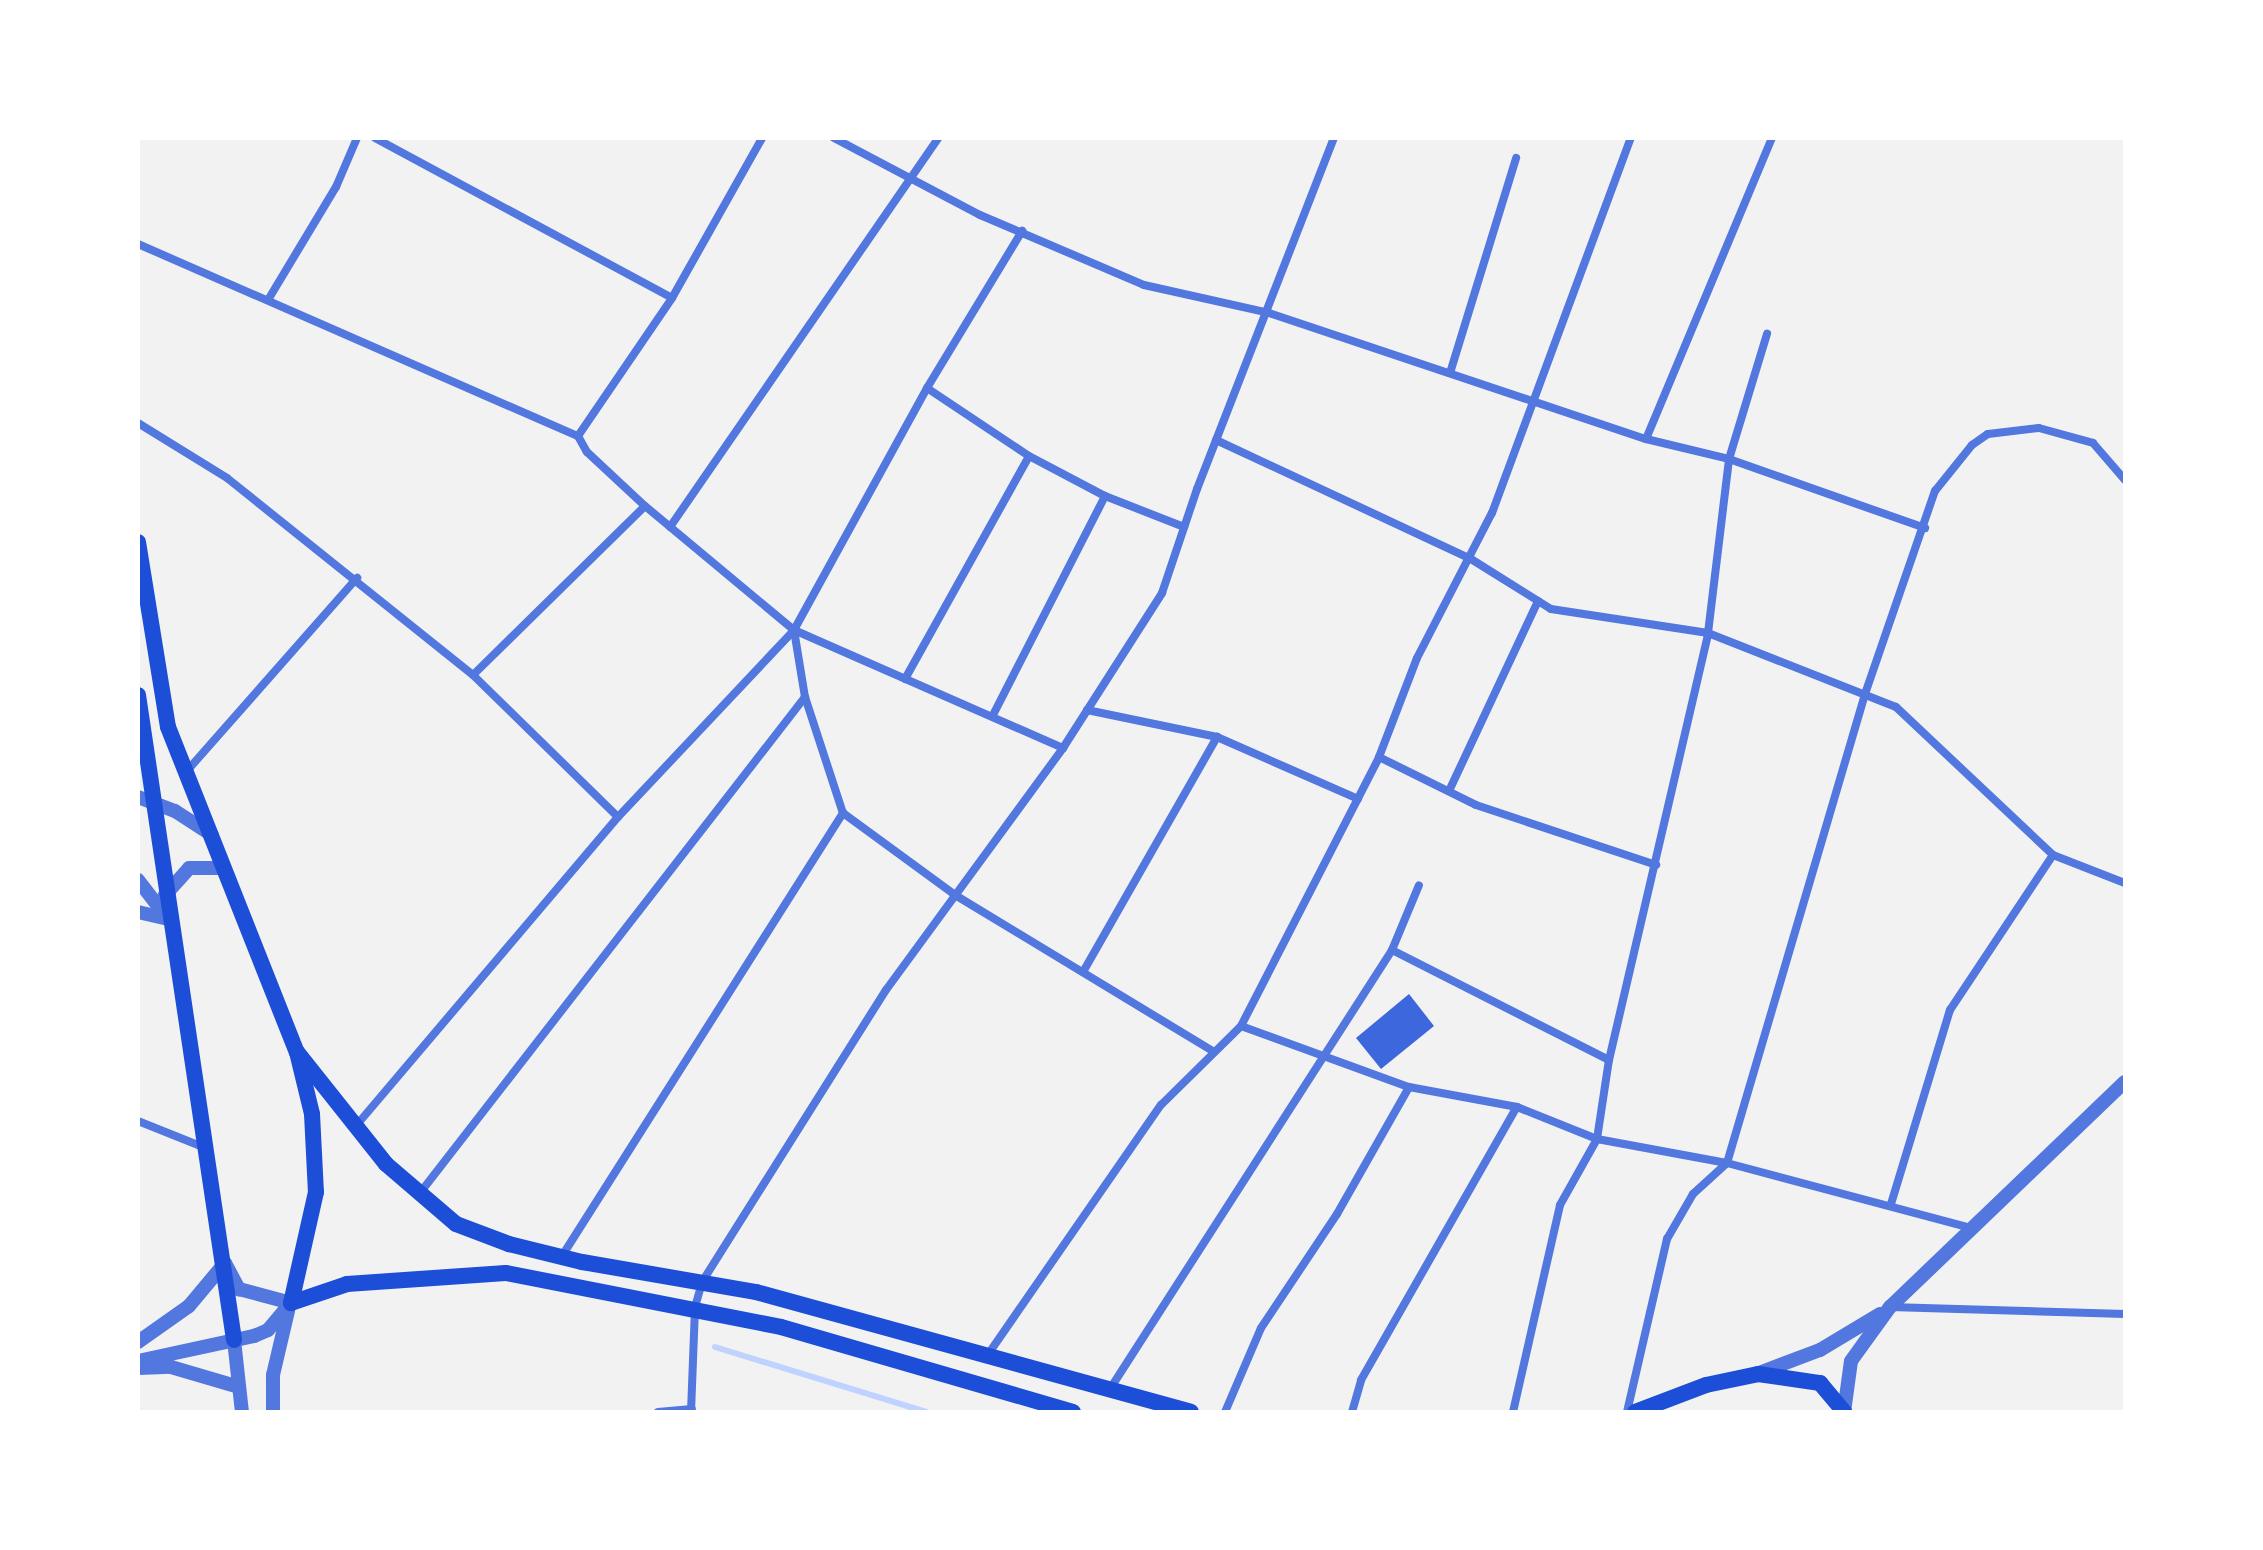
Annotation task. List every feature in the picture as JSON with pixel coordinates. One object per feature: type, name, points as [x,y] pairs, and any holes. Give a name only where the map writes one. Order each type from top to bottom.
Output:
[{"type":"main road","points":[[138,542],[161,703],[222,868],[297,1052],[318,1165],[310,1237],[291,1303]]},
{"type":"main road","points":[[138,695],[146,799],[165,895],[203,1147],[225,1263],[234,1340]]},
{"type":"main road","points":[[297,1052],[355,1127],[420,1193],[456,1224],[509,1244],[698,1295],[1073,1412]]},
{"type":"main road","points":[[291,1303],[347,1284],[506,1273],[698,1295],[756,1292],[989,1353],[1191,1412]]},
{"type":"main road","points":[[1635,1412],[1671,1396],[1758,1374],[1820,1383],[1844,1412]]},
{"type":"main road","points":[[1659,1412],[1671,1396]]},
{"type":"street","points":[[268,300],[336,187],[357,138]]},
{"type":"street","points":[[375,138],[672,298]]},
{"type":"street","points":[[578,436],[672,298],[762,138]]},
{"type":"street","points":[[834,138],[911,181],[1144,285],[1269,313],[1646,439],[1729,459],[1925,528]]},
{"type":"street","points":[[670,527],[938,138]]},
{"type":"street","points":[[658,1412],[692,1410],[698,1295],[886,990],[1063,748],[1162,593],[1216,440],[1269,313],[1334,138]]},
{"type":"street","points":[[989,1353],[1161,1105],[1241,1026],[1379,757],[1417,658],[1471,559],[1631,138]]},
{"type":"street","points":[[1646,439],[1772,138]]},
{"type":"street","points":[[1450,373],[1516,158]]},
{"type":"street","points":[[355,1127],[618,817],[794,630],[927,388],[1022,231]]},
{"type":"street","points":[[138,244],[578,436],[587,452],[645,506],[794,630],[1063,748]]},
{"type":"street","points":[[1513,1412],[1560,1205],[1597,1139],[1609,1060],[1708,633],[1729,459],[1767,334]]},
{"type":"street","points":[[927,388],[1029,456],[1105,496],[1184,527]]},
{"type":"street","points":[[138,423],[227,478],[357,578],[473,675],[618,817]]},
{"type":"street","points":[[1627,1412],[1667,1239],[1693,1194],[1727,1163],[1865,694],[1925,528],[1935,491],[1972,445],[1988,434],[2039,428],[2093,443],[2125,480]]},
{"type":"street","points":[[1216,440],[1471,559],[1551,609],[1708,633],[1896,707],[2053,855],[2125,883]]},
{"type":"street","points":[[905,679],[1029,456]]},
{"type":"street","points":[[993,715],[1105,496]]},
{"type":"street","points":[[473,675],[645,506]]},
{"type":"street","points":[[186,772],[357,578]]},
{"type":"street","points":[[1449,791],[1538,601]]},
{"type":"street","points":[[794,630],[805,697],[843,813],[955,895],[1213,1051]]},
{"type":"street","points":[[420,1193],[805,697]]},
{"type":"street","points":[[1087,710],[1217,737],[1358,799]]},
{"type":"street","points":[[1083,972],[1217,737]]},
{"type":"street","points":[[1379,757],[1476,805],[1656,865]]},
{"type":"street","points":[[146,799],[212,835]]},
{"type":"street","points":[[562,1256],[843,813]]},
{"type":"street","points":[[1891,1204],[1950,1010],[2053,855]]},
{"type":"street","points":[[165,895],[189,868],[222,868]]},
{"type":"street","points":[[138,880],[168,919]]},
{"type":"street","points":[[1110,1389],[1392,950],[1419,885]]},
{"type":"street","points":[[138,912],[168,919]]},
{"type":"street","points":[[1392,950],[1609,1060]]},
{"type":"street","points":[[1241,1026],[1409,1087],[1517,1107],[1597,1139],[1727,1163],[1891,1204],[1972,1228]]},
{"type":"street","points":[[1844,1412],[1851,1361],[1890,1307],[2125,1082]]},
{"type":"street","points":[[1225,1412],[1261,1328],[1337,1214],[1409,1087]]},
{"type":"street","points":[[1352,1412],[1361,1380],[1517,1107]]},
{"type":"street","points":[[138,1121],[203,1147]]},
{"type":"street","points":[[138,1342],[189,1306],[225,1263],[239,1289],[291,1303]]},
{"type":"street","points":[[138,1361],[268,1330],[291,1303]]},
{"type":"street","points":[[273,1412],[275,1362],[291,1303]]},
{"type":"street","points":[[1758,1374],[1820,1350],[1890,1307],[2125,1314]]},
{"type":"street","points":[[234,1340],[242,1412]]},
{"type":"street","points":[[138,1368],[171,1367],[239,1387]]},
{"type":"building","points":[[1409,994],[1434,1026],[1381,1069],[1356,1038]]},
{"type":"waterway","points":[[715,1347],[926,1412]]}]
